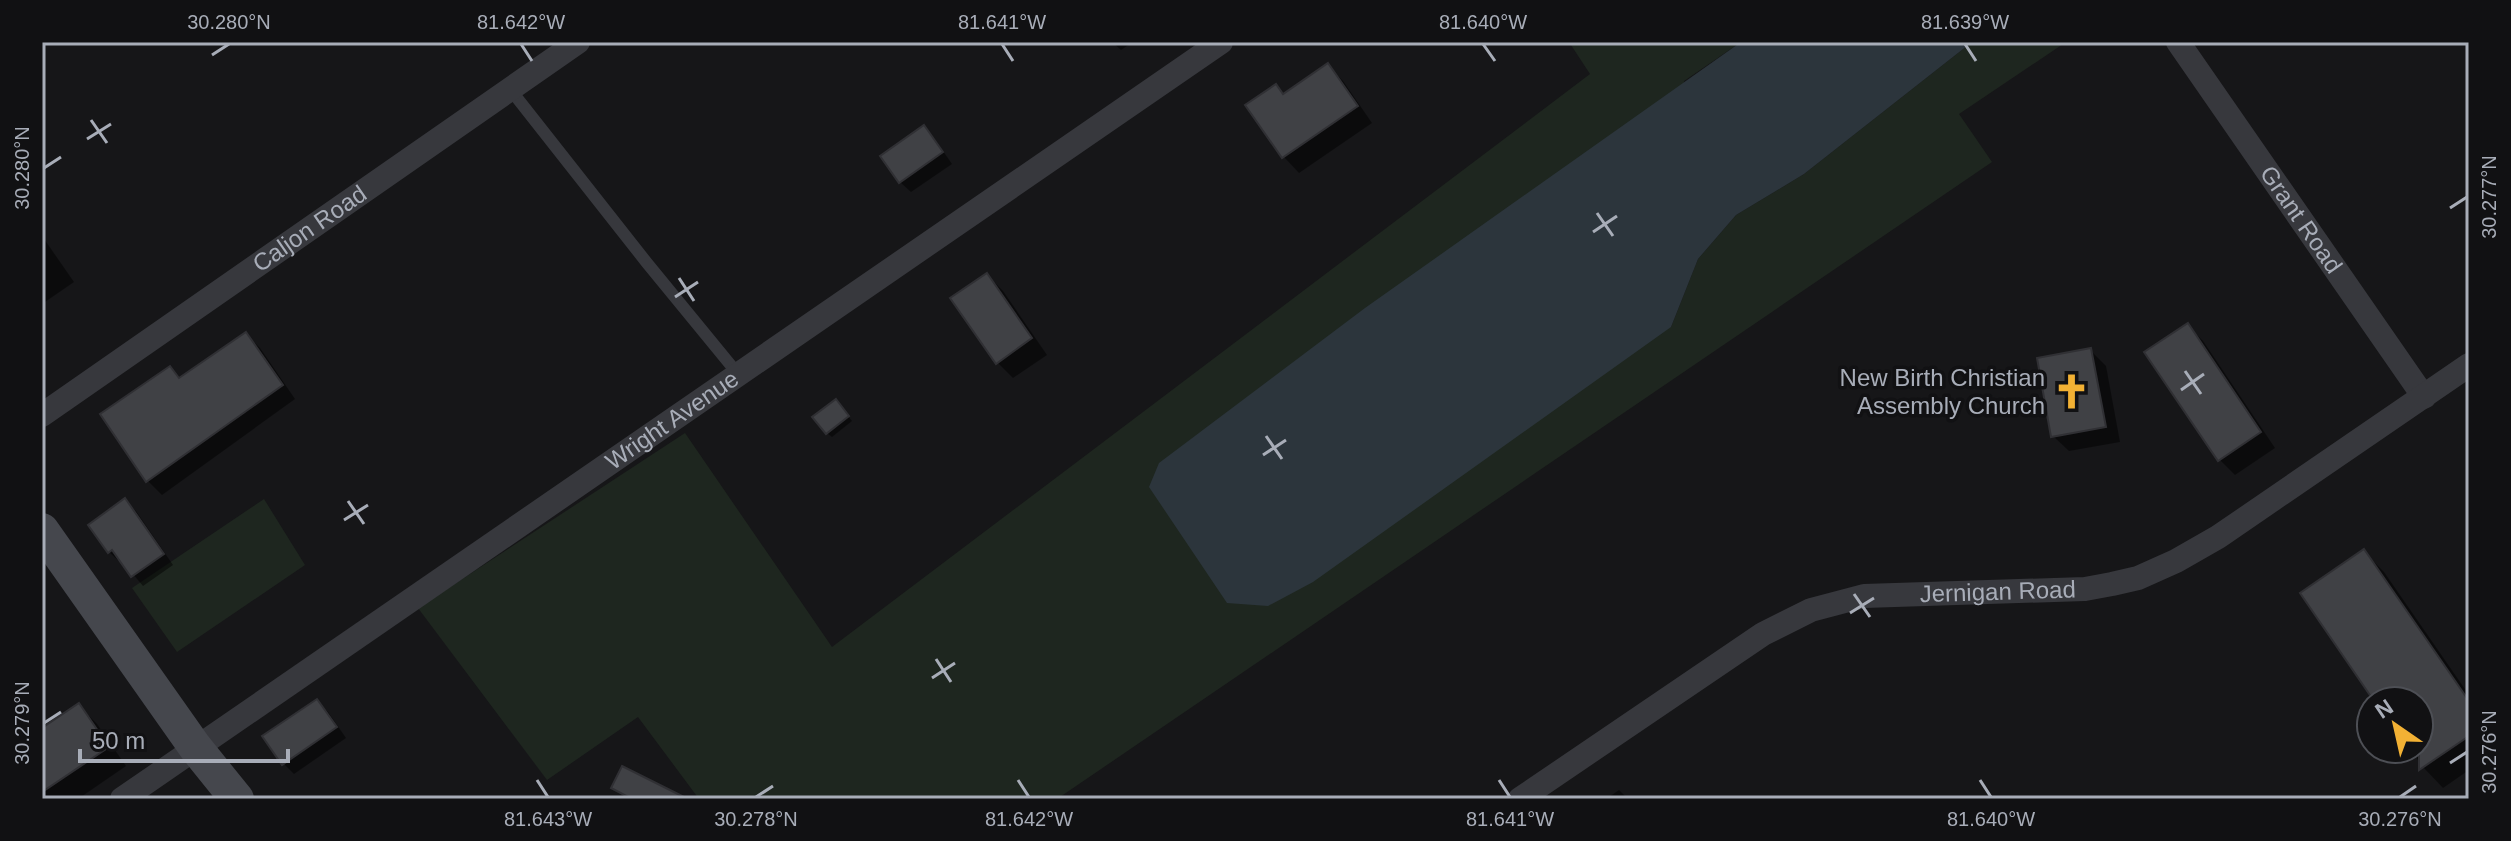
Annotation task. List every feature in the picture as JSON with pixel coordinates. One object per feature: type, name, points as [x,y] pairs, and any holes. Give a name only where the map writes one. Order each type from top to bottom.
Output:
[{"type":"main road","points":[[44,537],[195,747],[237,799]]},
{"type":"street","name":"Caljon Road","points":[[42,415],[578,42]]},
{"type":"street","name":"Wright Avenue","points":[[122,799],[1221,42]]},
{"type":"street","name":"Grant Road","points":[[2178,42],[2424,397]]},
{"type":"street","name":"Jernigan Road","points":[[1520,799],[1763,634],[1811,610],[1864,596],[2085,589],[2138,578],[2176,561],[2218,537],[2469,365]]},
{"type":"lane","points":[[510,89],[738,374]]},
{"type":"shaded area","points":[[1569,42],[1741,42],[1684,81],[1671,327],[1698,259],[1736,215],[1804,174],[1972,42],[2066,42],[1959,114],[1992,162],[1057,799],[699,799],[638,717],[547,780],[418,608],[685,433],[832,647],[1590,74]]},
{"type":"shaded area","points":[[1741,42],[1972,42],[1804,174],[1736,215],[1698,259],[1671,327],[1313,582],[1268,606],[1227,603],[1149,487],[1159,463],[1365,308]]},
{"type":"shaded area","points":[[264,499],[305,565],[177,652],[132,588]]},
{"type":"building","points":[[1328,63],[1358,106],[1282,158],[1245,105],[1276,84],[1283,94]]},
{"type":"building","points":[[924,125],[943,152],[899,183],[880,156]]},
{"type":"building","points":[[987,273],[1032,338],[996,364],[950,298]]},
{"type":"building","points":[[2188,323],[2261,432],[2218,461],[2144,352]]},
{"type":"building","points":[[246,332],[283,385],[146,482],[100,414],[170,366],[179,378]]},
{"type":"building","name":"New Birth Christian Assembly Church","points":[[2091,348],[2106,427],[2051,437],[2037,358]]},
{"type":"building","points":[[836,399],[849,416],[826,434],[812,417]]},
{"type":"building","points":[[125,498],[164,554],[131,577],[112,550],[108,553],[88,525]]},
{"type":"building","points":[[2364,549],[2469,701],[2469,736],[2435,759],[2435,685],[2363,685],[2300,593]]},
{"type":"building","points":[[317,699],[337,727],[282,765],[262,736]]},
{"type":"building","points":[[79,703],[109,747],[42,792],[42,728]]},
{"type":"building","points":[[622,766],[688,799],[632,799],[611,788]]},
{"type":"place","name":"New Birth Christian Assembly Church","points":[[2071,392]]}]
